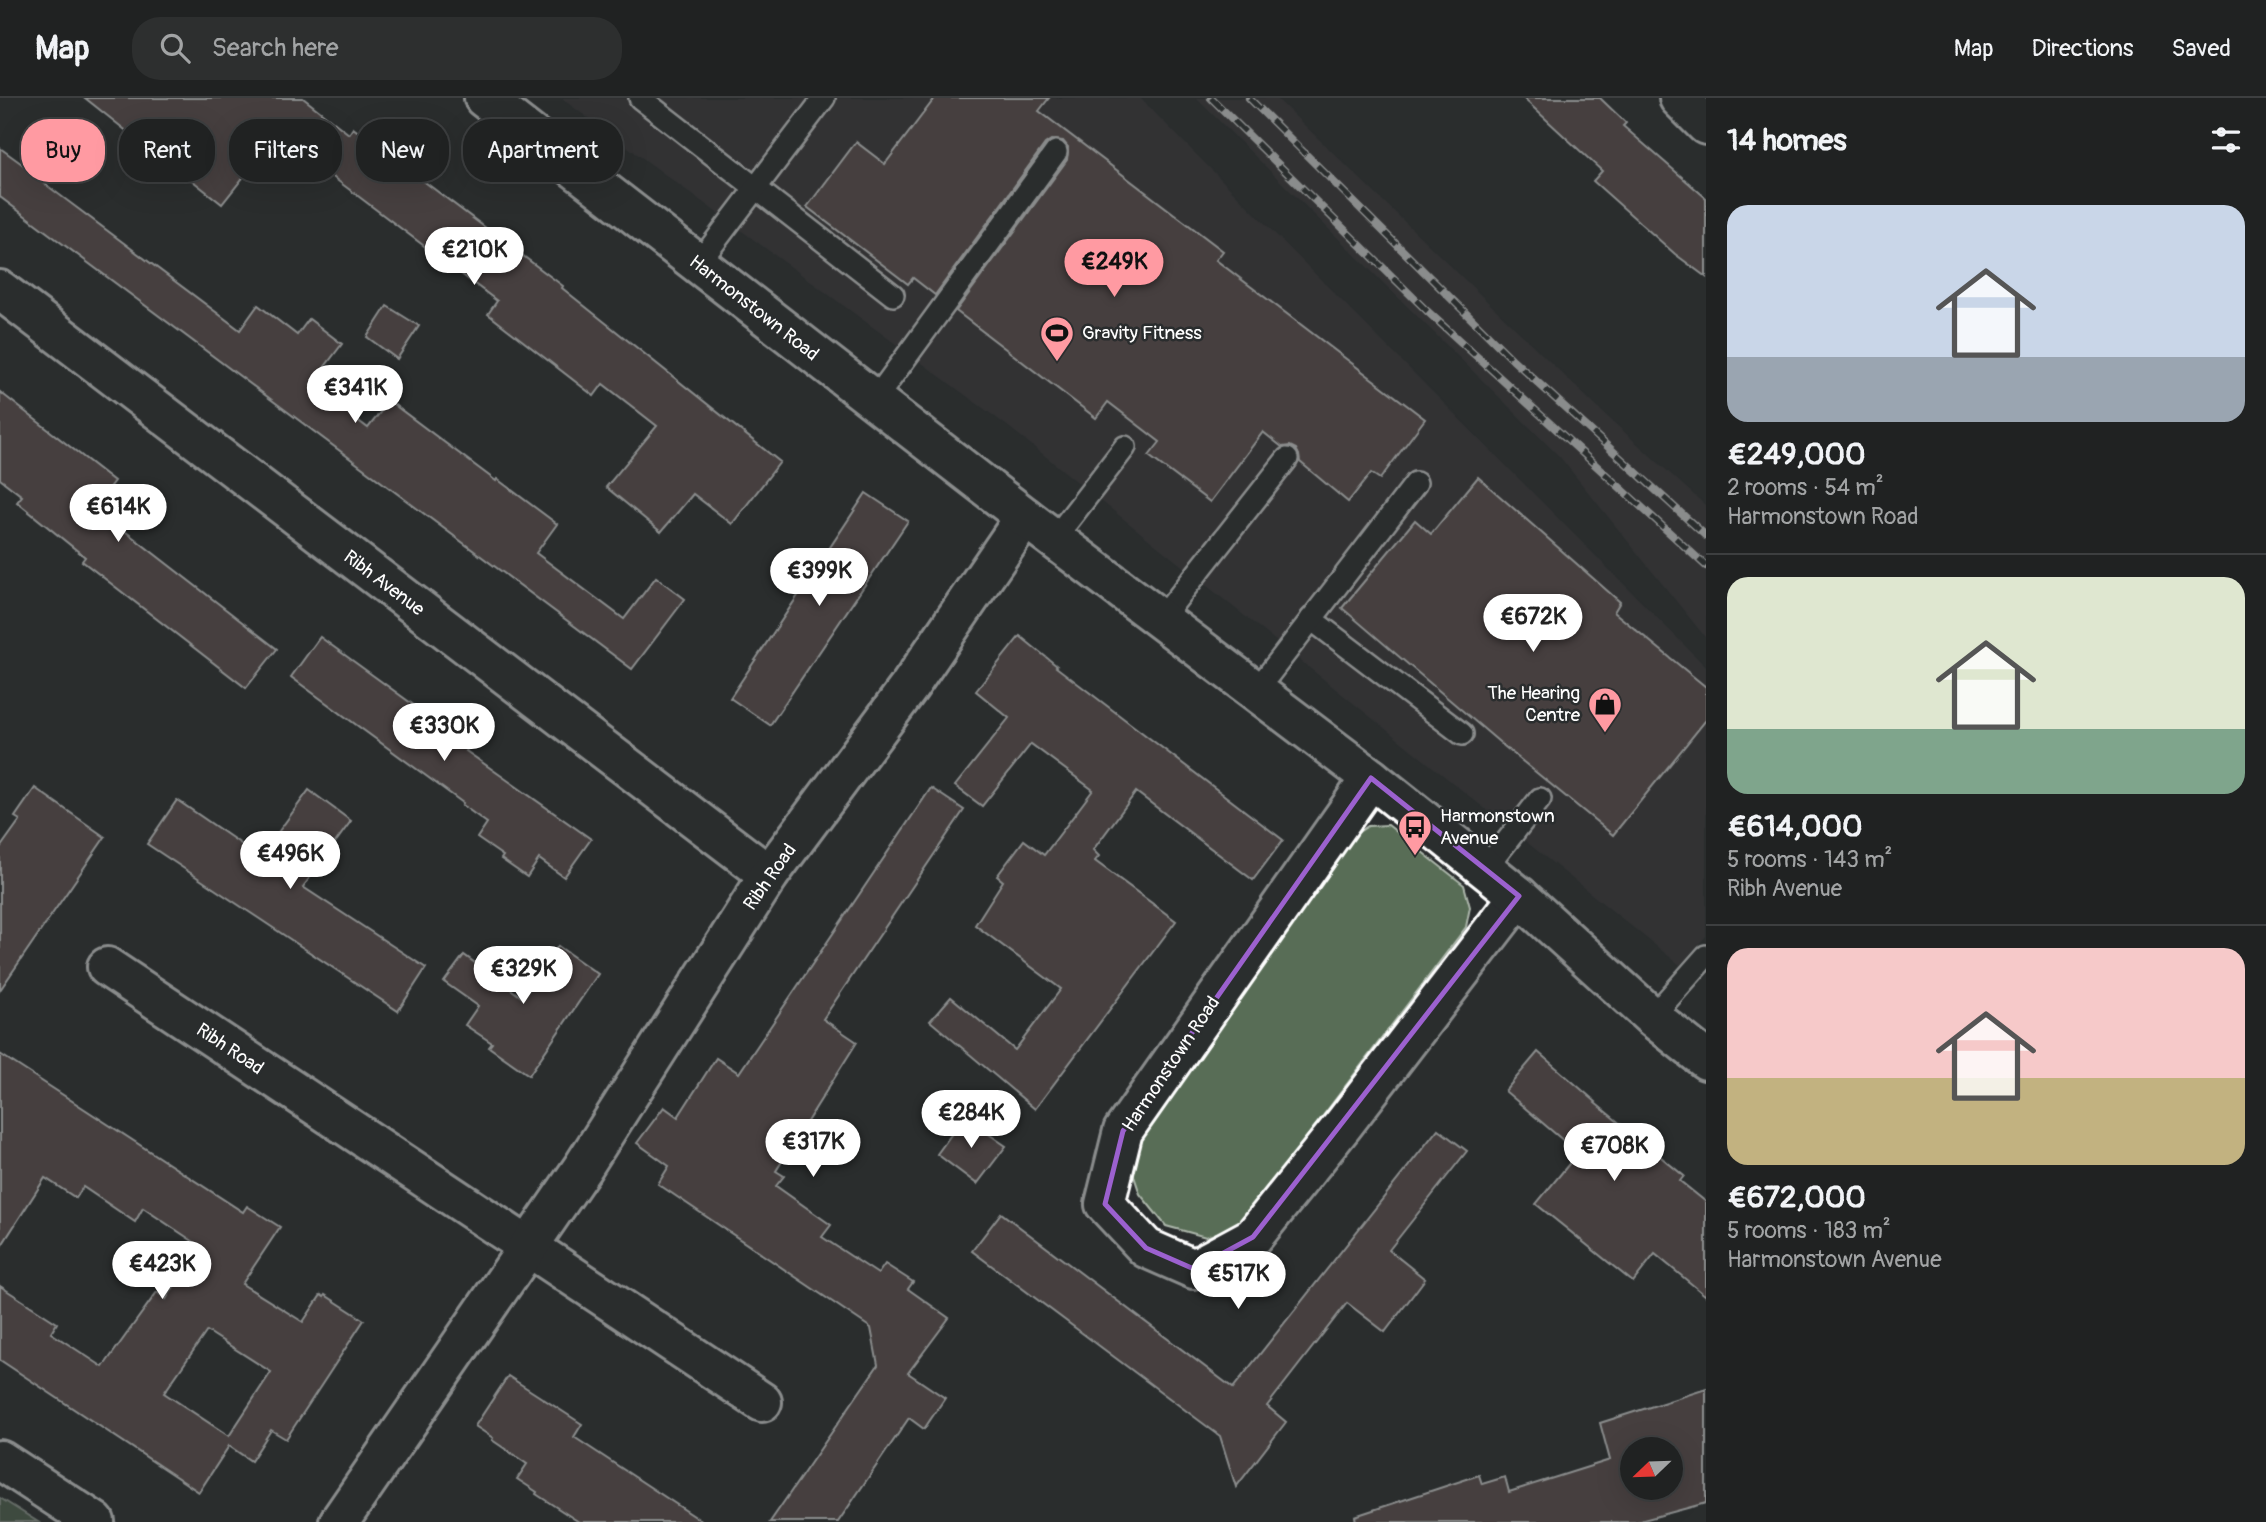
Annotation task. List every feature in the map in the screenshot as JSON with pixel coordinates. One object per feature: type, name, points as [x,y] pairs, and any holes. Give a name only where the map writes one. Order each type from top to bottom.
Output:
[{"type":"street","points":[[1679,98],[1706,125]]},
{"type":"street","name":"Harmonstown Road","points":[[500,103],[698,264],[1039,528]]},
{"type":"street","name":"Ribh Avenue","points":[[0,290],[769,875]]},
{"type":"street","points":[[1039,528],[1371,778],[1519,896],[1652,1017],[1706,1060]]},
{"type":"street","name":"Ribh Road","points":[[338,1522],[529,1248],[769,875],[909,687],[1039,528]]},
{"type":"street","name":"Harmonstown Road","points":[[1371,778],[1123,1131],[1105,1204],[1146,1248],[1194,1269],[1253,1237],[1519,896]]},
{"type":"street","name":"Ribh Road","points":[[107,967],[762,1402]]},
{"type":"street","points":[[0,1460],[96,1522]]},
{"type":"lane","points":[[640,98],[893,295]]},
{"type":"lane","points":[[698,264],[824,98]]},
{"type":"lane","points":[[874,401],[1055,152]]},
{"type":"lane","points":[[1039,528],[1125,447]]},
{"type":"lane","points":[[1161,619],[1287,459]]},
{"type":"lane","points":[[1256,691],[1416,483]]},
{"type":"lane","points":[[1311,619],[1462,734]]},
{"type":"lane","points":[[1485,869],[1540,799]]},
{"type":"lane","points":[[1652,1017],[1706,956]]},
{"type":"highlighted area","points":[[1371,778],[1519,896],[1253,1237],[1194,1269],[1146,1248],[1105,1204],[1123,1131]]},
{"type":"shaded area","points":[[561,98],[1140,98],[1706,667],[1706,936],[1680,965],[1009,427],[623,144],[623,119],[590,119]]},
{"type":"shaded area","points":[[1196,98],[1276,98],[1602,412],[1706,506],[1706,638],[1560,457]]},
{"type":"green space","points":[[1388,825],[1464,885],[1470,907],[1466,927],[1253,1208],[1234,1227],[1206,1237],[1166,1226],[1140,1194],[1129,1161],[1148,1122],[1348,839],[1368,826]]},
{"type":"green space","points":[[0,1498],[38,1522],[0,1522]]},
{"type":"building","points":[[85,98],[303,98],[330,119],[229,119],[229,182],[239,182],[222,204],[194,182],[215,182],[215,119],[119,119],[119,125]]},
{"type":"building","points":[[935,98],[1049,98],[1039,111],[1223,251],[1216,260],[1425,419],[1380,479],[1371,473],[1348,502],[1300,462],[1296,449],[1290,446],[1282,447],[1263,432],[1210,502],[1149,456],[1160,442],[1108,402],[1096,418],[956,311],[1067,160],[1068,147],[1063,141],[1051,140],[1045,144],[935,295],[913,278],[908,284],[807,207],[856,142],[885,164]]},
{"type":"building","points":[[1523,98],[1600,98],[1626,123],[1623,126],[1706,198],[1706,277],[1675,254],[1593,181],[1602,171]]},
{"type":"building","points":[[353,128],[356,130],[356,182],[425,182],[563,286],[562,288],[780,462],[732,524],[693,494],[661,532],[606,487],[657,426],[603,384],[594,396],[488,314],[497,301],[339,182],[342,182],[342,129],[349,134]]},
{"type":"building","points":[[0,148],[21,163],[21,182],[47,182],[45,184],[240,330],[258,305],[297,335],[309,319],[342,344],[311,385],[368,428],[389,401],[496,481],[497,479],[557,524],[536,553],[624,619],[656,577],[685,599],[632,669],[0,197]]},
{"type":"building","points":[[387,306],[419,326],[397,359],[367,337]]},
{"type":"building","points":[[0,392],[114,481],[94,507],[277,649],[246,688],[82,561],[85,557],[17,502],[22,496],[0,479]]},
{"type":"building","points":[[1478,477],[1620,602],[1614,612],[1706,687],[1706,720],[1613,835],[1342,608],[1415,520],[1431,534]]},
{"type":"building","points":[[866,493],[908,521],[770,725],[730,698]]},
{"type":"building","points":[[1020,636],[1056,667],[1283,840],[1253,880],[1136,792],[1093,850],[1099,856],[1095,861],[1176,921],[1035,1109],[930,1021],[951,997],[1015,1050],[1061,989],[975,925],[1003,881],[997,876],[1024,840],[1044,855],[1093,790],[1031,744],[982,806],[955,786],[1009,718],[976,691]]},
{"type":"building","points":[[320,637],[470,746],[466,751],[591,839],[564,877],[539,859],[527,877],[501,859],[503,856],[477,838],[487,823],[291,677]]},
{"type":"building","points":[[35,788],[105,837],[0,990],[0,848],[20,820],[15,817]]},
{"type":"building","points":[[931,788],[964,810],[823,1019],[857,1042],[776,1171],[784,1176],[776,1186],[831,1225],[822,1237],[878,1274],[885,1264],[913,1282],[908,1289],[949,1318],[908,1373],[945,1398],[924,1429],[909,1418],[838,1522],[770,1522],[878,1365],[871,1328],[658,1184],[669,1166],[637,1143],[664,1107],[678,1117],[716,1058],[739,1073]]},
{"type":"building","points":[[309,790],[351,821],[303,887],[426,968],[398,1011],[147,844],[177,800],[260,857]]},
{"type":"building","points":[[558,946],[598,974],[529,1075],[489,1047],[492,1043],[465,1025],[478,1006],[444,982],[464,955],[523,998]]},
{"type":"building","points":[[1538,1052],[1684,1176],[1680,1181],[1706,1202],[1706,1296],[1655,1254],[1633,1282],[1536,1204],[1578,1153],[1505,1091]]},
{"type":"building","points":[[0,1054],[243,1212],[247,1206],[280,1227],[242,1284],[303,1322],[321,1295],[364,1320],[286,1439],[271,1430],[251,1461],[229,1446],[199,1492],[0,1360],[0,1286],[57,1323],[51,1333],[103,1367],[157,1292],[166,1299],[200,1246],[143,1208],[135,1222],[83,1187],[76,1198],[45,1178],[0,1248]],"holes":[[[207,1331],[271,1372],[229,1436],[164,1393]]]},
{"type":"building","points":[[964,1117],[1006,1146],[977,1184],[937,1154]]},
{"type":"building","points":[[1438,1129],[1467,1151],[1389,1250],[1425,1279],[1385,1332],[1347,1303],[1267,1406],[1286,1422],[1236,1487],[1220,1436],[972,1251],[1001,1213],[1233,1388]]},
{"type":"building","points":[[508,1376],[582,1424],[574,1437],[703,1522],[579,1522],[536,1494],[537,1492],[517,1479],[527,1464],[475,1426]]},
{"type":"building","points":[[1706,1389],[1706,1503],[1636,1522],[1356,1522],[1355,1516],[1479,1475],[1482,1484],[1505,1477],[1509,1492],[1610,1460],[1600,1423]]},
{"type":"railway","points":[[1211,98],[1427,311],[1706,566]]},
{"type":"railway","points":[[1249,98],[1513,360],[1706,536]]},
{"type":"place","name":"Gravity Fitness","points":[[1057,363]]},
{"type":"place","name":"The Hearing Centre","points":[[1605,734]]},
{"type":"place","name":"Harmonstown Avenue","points":[[1415,857]]}]
